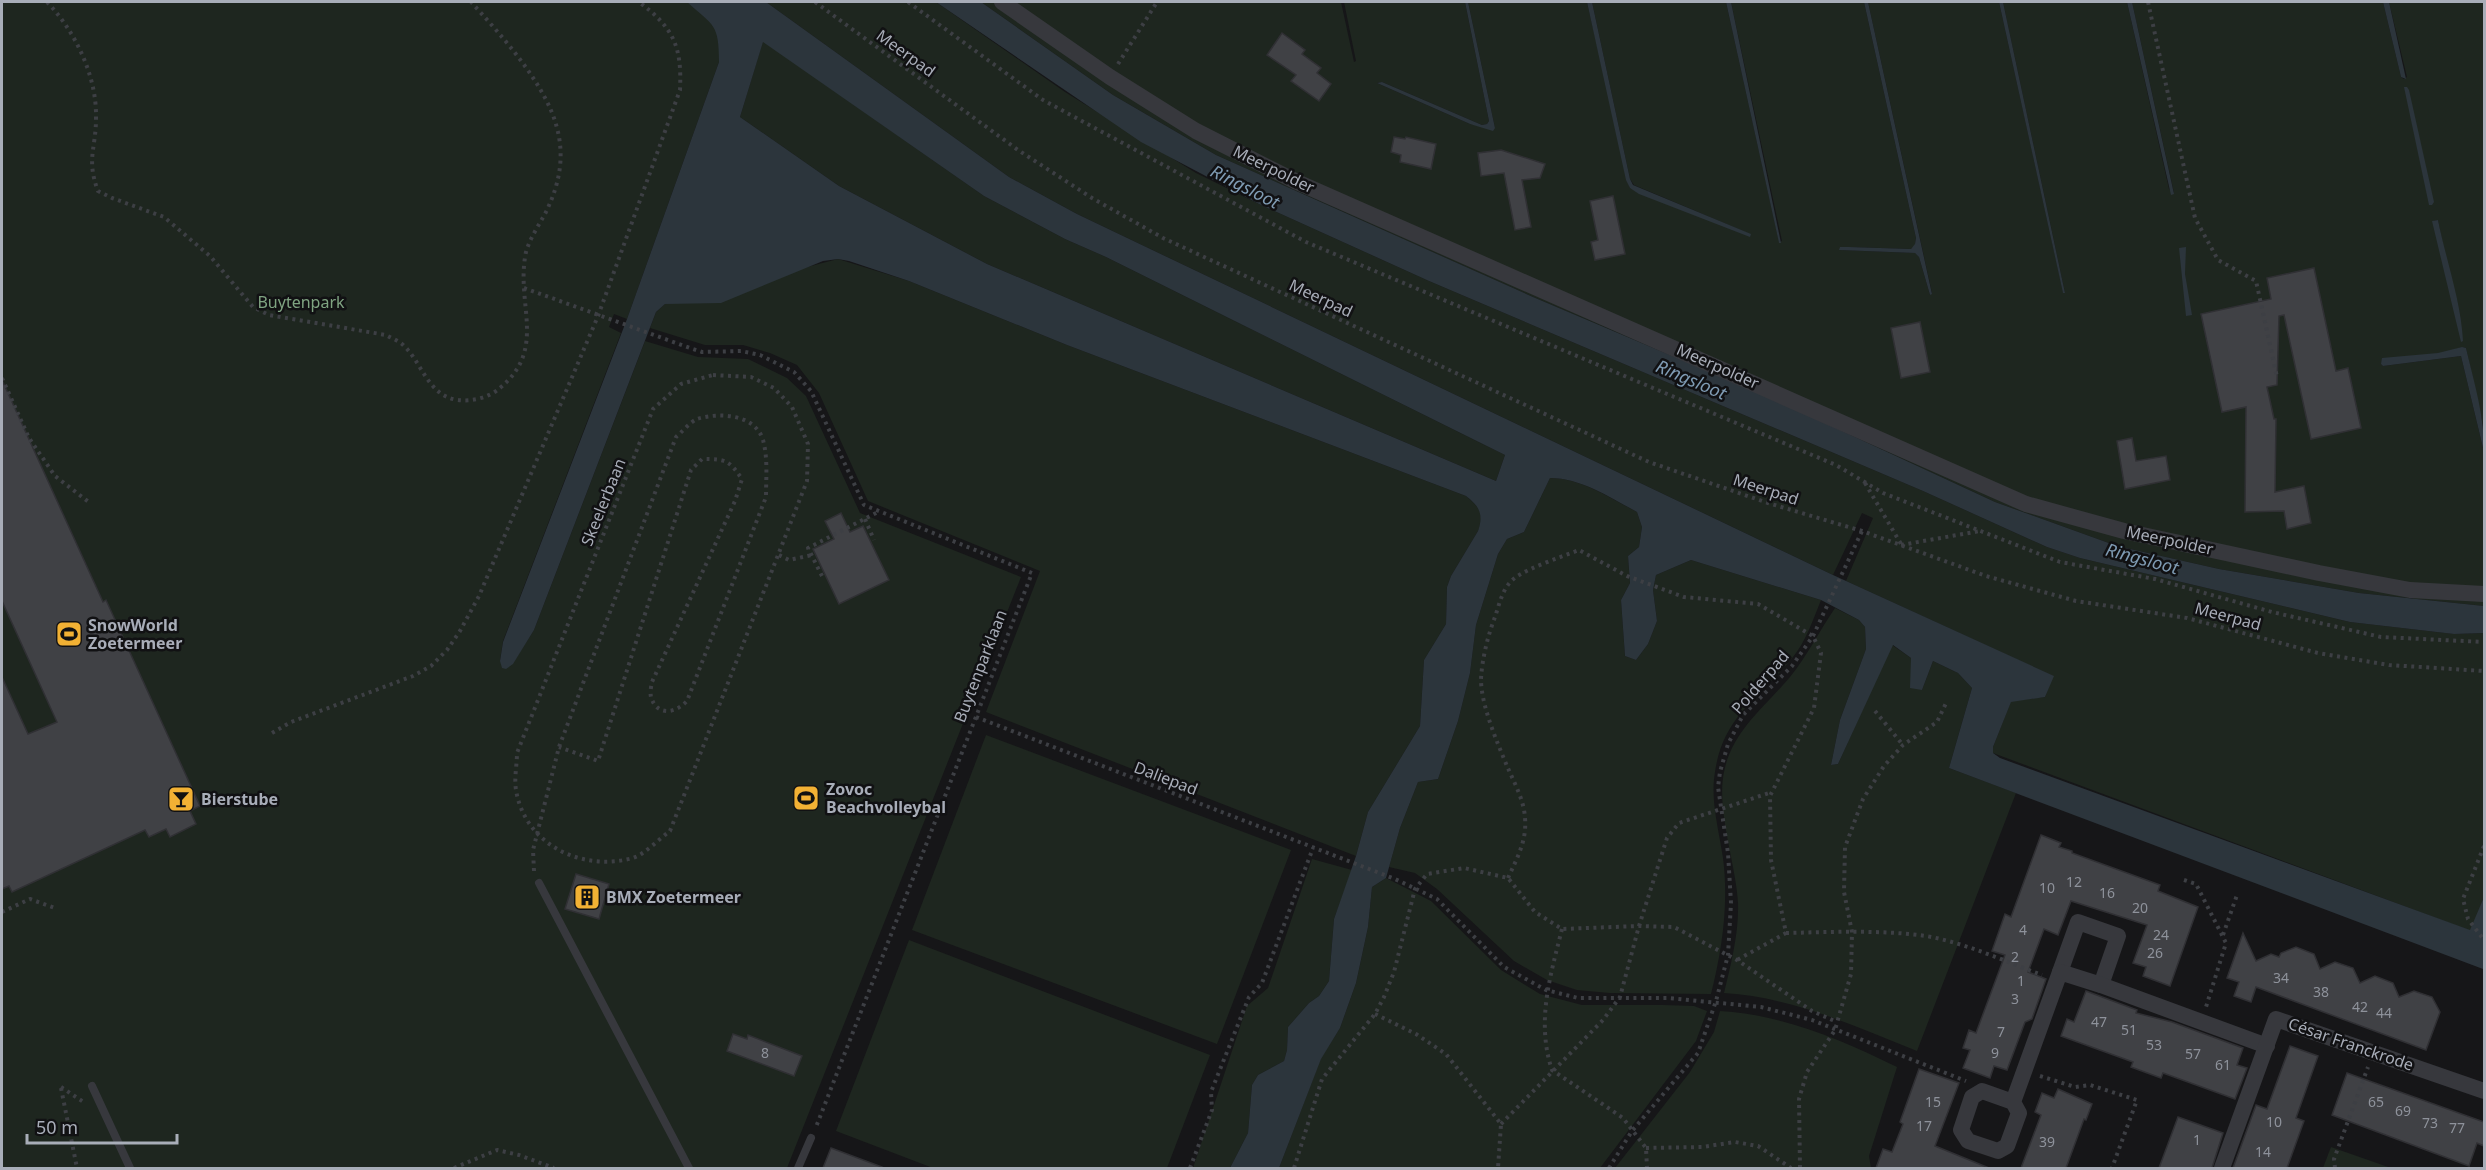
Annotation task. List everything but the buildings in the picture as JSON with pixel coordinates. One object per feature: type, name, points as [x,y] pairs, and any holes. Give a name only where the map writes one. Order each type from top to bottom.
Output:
[{"type":"street","name":"Meerpolder","points":[[1002,2],[1110,77],[1196,131],[1297,182],[2026,504],[2124,531],[2319,573],[2410,590],[2484,594]]},
{"type":"street","points":[[2013,1102],[2078,922],[2118,936],[2101,985]]},
{"type":"street","name":"César Franckrode","points":[[2058,976],[2101,985],[2267,1046],[2276,1018],[2484,1091]]},
{"type":"street","points":[[2222,1168],[2267,1046]]},
{"type":"street","points":[[1982,1091],[2013,1102],[2019,1113],[2007,1146],[1998,1151],[1968,1141],[1961,1130],[1972,1097],[1982,1091]]},
{"type":"lane","points":[[539,883],[689,1168]]},
{"type":"lane","points":[[92,1086],[130,1168]]},
{"type":"lane","points":[[798,1168],[811,1138]]},
{"type":"path","points":[[46,2],[70,30],[86,65],[96,100],[91,173],[98,191],[164,217],[210,256],[253,307],[269,315],[386,335],[402,345],[438,391],[459,400],[492,395],[519,369],[526,352],[528,330],[523,269],[527,249],[559,179],[562,149],[557,126],[542,92],[490,22],[471,2]]},
{"type":"path","points":[[272,733],[291,722],[402,681],[430,666],[447,650],[479,596],[598,315],[680,90],[681,63],[674,36],[639,2]]},
{"type":"path","name":"Meerpad","points":[[815,2],[1018,150],[1092,198],[1163,238],[1649,462],[1768,503],[1862,531],[1986,576],[2076,601],[2187,618],[2318,653],[2389,664],[2484,671]]},
{"type":"path","points":[[908,2],[1043,100],[1306,242],[1836,465],[1883,493],[2060,562],[2155,579],[2272,612],[2381,637],[2484,642]]},
{"type":"path","points":[[1110,77],[1157,2]]},
{"type":"path","points":[[2148,2],[2195,218],[2218,260],[2256,281],[2277,377]]},
{"type":"path","name":"Buytenparklaan","points":[[524,288],[654,337],[702,352],[750,353],[776,362],[794,372],[811,391],[864,505],[1032,573],[811,1138]]},
{"type":"path","name":"Skeelerbaan","points":[[538,835],[529,824],[516,790],[517,753],[653,409],[681,384],[713,375],[751,377],[774,388],[792,407],[808,444],[807,481],[779,555]]},
{"type":"path","points":[[2,378],[29,438],[55,476],[90,503]]},
{"type":"path","points":[[539,883],[532,868],[533,850],[559,747],[676,437],[695,420],[720,414],[747,420],[762,438],[767,468],[766,497],[687,702],[679,710],[669,712],[658,707],[651,697],[652,682],[735,501],[742,479],[730,462],[719,459],[702,459],[691,470],[598,761],[559,747]]},
{"type":"path","points":[[1863,479],[1901,545],[1980,531]]},
{"type":"path","points":[[822,576],[808,548],[879,512]]},
{"type":"path","points":[[865,519],[874,540]]},
{"type":"path","name":"Polderpad","points":[[1609,1168],[1632,1131],[1698,1053],[1716,1001],[1728,955],[1731,903],[1728,853],[1720,809],[1719,772],[1733,735],[1743,716],[1792,666],[1813,636],[1862,531]]},
{"type":"path","points":[[1508,878],[1522,849],[1526,833],[1525,815],[1482,692],[1481,680],[1493,622],[1505,588],[1515,578],[1579,550],[1627,576],[1684,597],[1758,604],[1813,636],[1821,653],[1814,708],[1770,796],[1771,860],[1786,933]]},
{"type":"path","points":[[538,835],[557,851],[597,862],[634,857],[670,831],[779,555],[789,560],[812,555]]},
{"type":"path","points":[[1800,1168],[1799,1099],[1807,1072],[1835,1030],[1851,974],[1852,932],[1844,892],[1845,847],[1863,799],[1884,766],[1903,746],[1937,722],[1947,702]]},
{"type":"path","points":[[1875,711],[1903,746]]},
{"type":"path","name":"Daliepad","points":[[976,717],[1395,879],[1437,899],[1504,967],[1546,990],[1578,998],[1620,997],[1716,1001]]},
{"type":"path","points":[[1498,1168],[1501,1124],[1603,1020],[1620,997],[1639,926],[1667,838],[1679,823],[1772,792]]},
{"type":"path","points":[[2484,846],[2463,899],[2468,919],[2484,940]]},
{"type":"path","points":[[1190,1168],[1212,1110],[1211,1092],[1249,997],[1262,983],[1312,848]]},
{"type":"path","points":[[1294,1168],[1322,1079],[1375,1014],[1394,972],[1415,889],[1427,874],[1464,868],[1508,878],[1535,912],[1562,929],[1674,927],[1737,960],[1812,1011],[1837,1022]]},
{"type":"path","points":[[2184,880],[2196,884],[2226,943],[2201,1022]]},
{"type":"path","points":[[2223,936],[2237,895]]},
{"type":"path","points":[[2,912],[30,899],[55,908]]},
{"type":"path","points":[[1562,929],[1546,990],[1545,1036],[1552,1070],[1623,1118],[1646,1148],[1647,1168]]},
{"type":"path","points":[[1737,960],[1786,933],[1852,932],[1921,935],[2058,976]]},
{"type":"path","points":[[1716,1001],[1761,1006],[1812,1020],[1974,1084],[1982,1091]]},
{"type":"path","points":[[1375,1014],[1416,1035],[1446,1054],[1501,1124]]},
{"type":"path","points":[[2335,1168],[2334,1159],[2373,1052]]},
{"type":"path","points":[[2025,1071],[2075,1088],[2090,1085],[2137,1100],[2112,1168]]},
{"type":"path","points":[[60,1087],[77,1168]]},
{"type":"path","points":[[1646,1148],[1702,1147],[1735,1142],[1758,1146],[1791,1168]]},
{"type":"path","points":[[454,1168],[497,1150],[519,1155],[554,1168]]},
{"type":"green space","name":"Buytenpark","points":[[2,2],[727,2],[719,34],[719,62],[627,319],[614,314],[609,327],[621,333],[503,641],[500,660],[513,663],[534,630],[645,341],[698,357],[748,359],[787,378],[806,396],[860,513],[1021,577],[787,1168],[2,1168]]},
{"type":"green space","points":[[766,2],[936,2],[1065,92],[1196,173],[1259,204],[1429,281],[1923,491],[2047,547],[2080,558],[2350,622],[2454,634],[2484,633],[2484,897],[2471,931],[1993,753],[1993,747],[2011,701],[2045,697],[2053,676],[1846,581],[1873,518],[1862,513],[1833,575],[1077,214],[1009,177]]},
{"type":"green space","points":[[981,2],[1341,2],[1354,62],[1356,61],[1344,2],[1465,2],[1489,121],[1487,124],[1482,125],[1382,82],[1377,83],[1470,124],[1495,128],[1468,2],[1587,2],[1630,188],[1750,234],[1634,185],[1630,179],[1592,2],[1726,2],[1779,242],[1782,241],[1731,2],[1864,2],[1916,238],[1915,245],[1911,249],[1840,247],[1840,250],[1915,253],[1919,257],[1930,295],[1932,293],[1868,2],[1999,2],[2065,293],[2003,2],[2127,2],[2169,189],[2174,193],[2132,2],[2383,2],[2401,77],[2404,79],[2407,77],[2389,2],[2484,2],[2484,430],[2466,348],[2381,364],[2383,366],[2461,356],[2484,452],[2484,606],[2359,593],[2219,569],[2117,546],[1995,502],[1769,397],[1533,297],[1216,155],[1113,95]],"holes":[[[2438,220],[2462,342],[2433,221]]]},
{"type":"green space","points":[[763,41],[984,196],[1065,239],[1106,257],[1505,455],[1496,481],[987,264],[839,186],[740,117]]},
{"type":"green space","points":[[838,259],[909,281],[1067,345],[1466,496],[1474,504],[1480,511],[1480,525],[1451,576],[1447,587],[1446,624],[1424,660],[1420,726],[1368,812],[1356,856],[986,712],[1040,571],[868,501],[819,393],[797,365],[770,353],[743,345],[705,345],[650,328],[656,312],[665,304]]},
{"type":"green space","points":[[1550,478],[1584,485],[1637,512],[1642,527],[1639,547],[1628,556],[1630,583],[1621,600],[1625,656],[1636,660],[1648,644],[1657,621],[1653,590],[1656,575],[1691,560],[1821,600],[1798,651],[1745,708],[1726,736],[1719,752],[1714,793],[1725,875],[1725,909],[1711,994],[1610,993],[1577,990],[1547,980],[1514,961],[1437,889],[1415,873],[1389,867],[1400,828],[1418,782],[1438,779],[1458,721],[1470,673],[1476,625],[1498,554],[1507,539],[1524,532]]},
{"type":"green space","points":[[1835,608],[1859,620],[1865,627],[1866,649],[1840,720],[1831,765],[1838,764],[1892,645],[1911,658],[1922,690],[1933,661],[1958,673],[1972,688],[1949,768],[2016,793],[1917,1051],[1822,1014],[1774,1000],[1724,993],[1734,948],[1738,914],[1736,888],[1724,820],[1722,787],[1728,757],[1751,720],[1796,669]]},
{"type":"green space","points":[[986,735],[1291,850],[1217,1044],[912,930]]},
{"type":"green space","points":[[1312,859],[1352,870],[1334,919],[1329,981],[1319,996],[1309,1003],[1288,1027],[1284,1061],[1258,1075],[1252,1085],[1248,1133],[1230,1168],[1193,1168],[1247,1006],[1268,988]]},
{"type":"green space","points":[[1386,878],[1431,901],[1501,970],[1540,994],[1582,1005],[1694,1006],[1707,1011],[1696,1041],[1600,1168],[1279,1168],[1321,1058],[1340,1028],[1356,983],[1368,927],[1372,887]]},
{"type":"green space","points":[[909,940],[1210,1055],[1167,1168],[933,1168],[836,1131]]},
{"type":"green space","points":[[1720,1011],[1744,1013],[1789,1023],[1833,1038],[1897,1067],[1869,1156],[1871,1168],[1615,1168],[1690,1072],[1714,1032]]},
{"type":"green space","points":[[2331,1147],[2391,1168],[2323,1168]]},
{"type":"water","points":[[687,2],[766,2],[1009,177],[1077,214],[1833,575],[2054,676],[2045,697],[2011,702],[1993,747],[1993,753],[2000,758],[2470,930],[2484,897],[2483,969],[1949,768],[1972,688],[1958,673],[1933,661],[1922,690],[1910,688],[1911,658],[1893,645],[1838,764],[1831,765],[1840,720],[1866,649],[1865,627],[1859,620],[1821,600],[1691,560],[1656,575],[1653,590],[1657,621],[1648,644],[1636,660],[1625,656],[1621,600],[1630,583],[1628,556],[1639,547],[1642,527],[1637,512],[1584,485],[1550,478],[1524,532],[1507,539],[1498,554],[1476,625],[1470,673],[1458,721],[1438,779],[1418,782],[1400,828],[1386,878],[1372,887],[1368,927],[1356,983],[1340,1028],[1321,1059],[1279,1168],[1230,1168],[1248,1133],[1252,1085],[1258,1075],[1284,1061],[1288,1027],[1309,1003],[1319,996],[1329,981],[1334,919],[1356,856],[1368,812],[1420,726],[1424,660],[1446,624],[1447,587],[1451,576],[1478,531],[1479,511],[1466,496],[1067,345],[909,281],[849,261],[838,259],[823,261],[721,303],[665,304],[656,312],[534,630],[513,664],[506,669],[502,668],[500,661],[503,642],[627,319],[719,62],[718,40],[713,27]],"holes":[[[763,42],[984,196],[1065,239],[1106,257],[1505,455],[1496,481],[987,264],[839,186],[740,117]]]},
{"type":"water","name":"Ringsloot","points":[[936,2],[981,2],[1113,95],[1216,155],[1533,297],[1769,397],[1995,502],[2117,546],[2219,569],[2359,593],[2484,606],[2484,633],[2454,634],[2350,622],[2080,558],[2047,547],[1923,491],[1429,281],[1259,204],[1141,142]]},
{"type":"water","points":[[1465,2],[1468,2],[1495,128],[1493,131],[1470,124],[1377,83],[1382,82],[1482,125],[1487,124],[1489,121]]},
{"type":"water","points":[[1587,2],[1592,2],[1633,185],[1751,234],[1750,237],[1639,194],[1630,188],[1626,180]]},
{"type":"water","points":[[1726,2],[1731,2],[1781,243],[1779,243]]},
{"type":"water","points":[[1864,2],[1868,2],[1932,294],[1930,295],[1919,257],[1915,253],[1839,250],[1840,247],[1911,249],[1916,238]]},
{"type":"water","points":[[1999,2],[2003,2],[2065,293],[2063,293]]},
{"type":"water","points":[[2127,2],[2132,2],[2174,194],[2171,195]]},
{"type":"water","points":[[2383,2],[2389,2],[2406,79],[2401,77]]},
{"type":"water","points":[[2404,87],[2409,90],[2434,202],[2432,205],[2429,205]]},
{"type":"water","points":[[2438,220],[2462,326],[2463,341],[2461,342],[2432,221]]},
{"type":"water","points":[[2186,247],[2185,274],[2192,315],[2186,316],[2179,248]]},
{"type":"water","points":[[2466,348],[2478,400],[2483,426],[2484,452],[2461,356],[2383,366],[2381,364],[2382,358],[2438,353]]},
{"type":"place","name":"SnowWorld Zoetermeer","points":[[69,634]]},
{"type":"place","name":"Zovoc Beachvolleybal","points":[[806,798]]},
{"type":"place","name":"Bierstube","points":[[181,799]]},
{"type":"place","name":"BMX Zoetermeer","points":[[587,897]]}]
